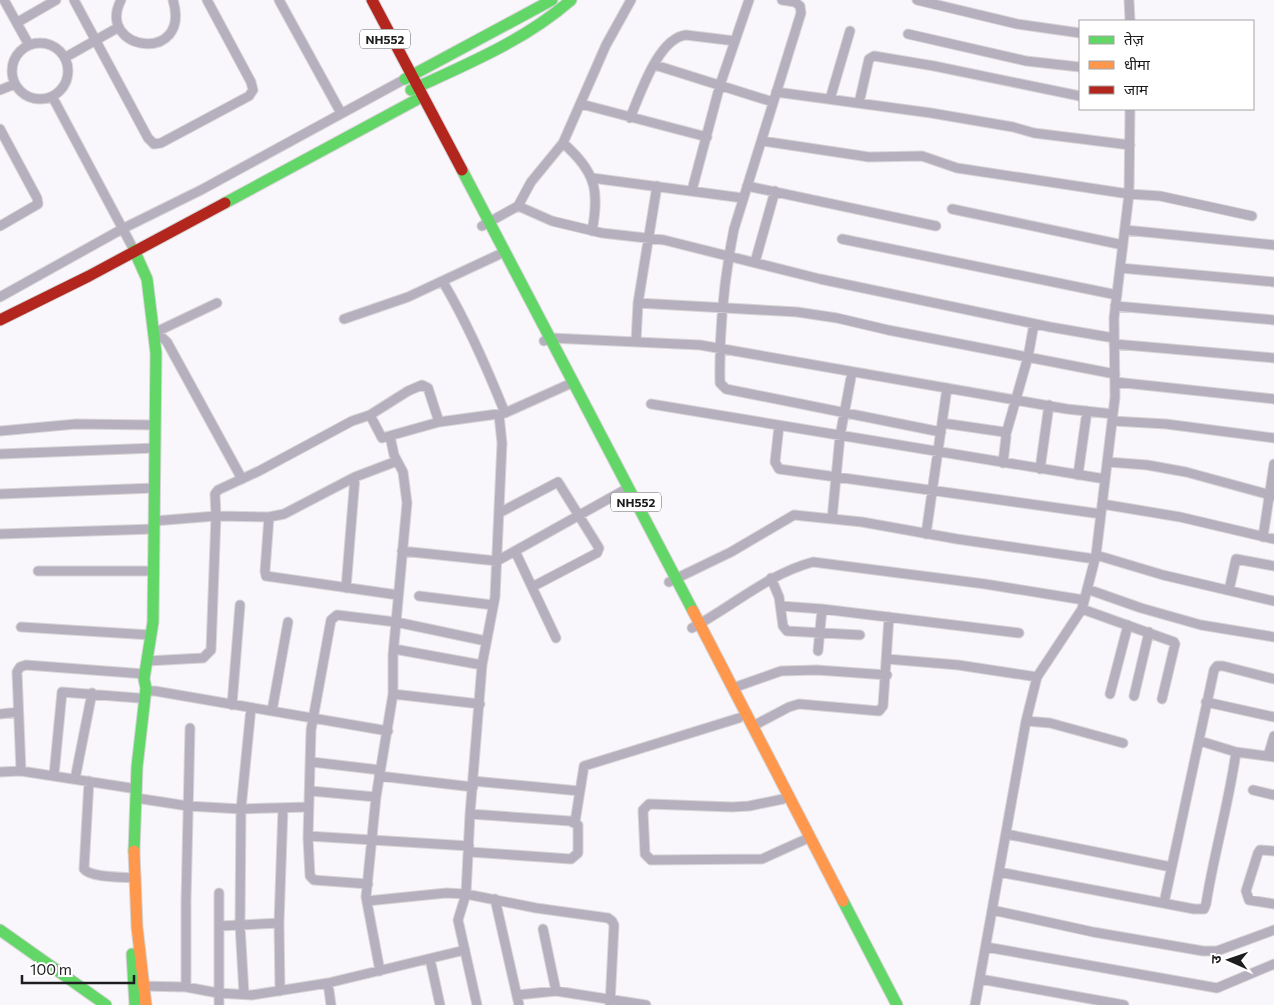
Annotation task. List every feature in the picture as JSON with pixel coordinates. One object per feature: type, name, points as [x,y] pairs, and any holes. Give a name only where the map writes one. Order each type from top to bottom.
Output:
[{"type":"main road","name":"NH552","points":[[364,0],[409,77]]},
{"type":"main road","name":"NH552","points":[[372,0],[415,92],[548,340],[696,626],[733,688],[897,1005]]},
{"type":"main road","points":[[0,320],[89,276],[415,92],[520,37],[562,9],[571,0]]},
{"type":"main road","points":[[409,77],[548,2]]},
{"type":"main road","name":"NH552","points":[[486,224],[498,255],[548,340]]},
{"type":"main road","points":[[134,250],[147,279],[155,331],[156,353],[154,571],[151,635],[142,695],[134,791],[132,878],[139,986],[135,1005]]},
{"type":"main road","name":"NH552","points":[[696,626],[739,718],[783,799],[886,1005]]},
{"type":"main road","points":[[0,930],[106,1005]]},
{"type":"main road","points":[[139,986],[146,1005]]},
{"type":"street","points":[[4,0],[18,22],[29,45]]},
{"type":"street","points":[[18,22],[56,0]]},
{"type":"street","points":[[74,0],[148,138],[154,144],[161,143],[249,96],[252,90],[252,82],[207,0]]},
{"type":"street","points":[[120,0],[116,14],[119,27],[129,40],[144,45],[160,42],[172,32],[177,16],[173,0]]},
{"type":"street","points":[[279,0],[341,112]]},
{"type":"street","points":[[486,224],[518,206],[531,182],[563,143],[606,45],[631,0]]},
{"type":"street","points":[[692,190],[720,86],[749,0]]},
{"type":"street","points":[[782,0],[795,2],[800,6],[801,13],[743,198],[729,256],[720,348],[720,383],[726,389],[844,413],[942,428],[1004,432],[1006,434]]},
{"type":"street","points":[[917,0],[1017,24],[1079,33]]},
{"type":"street","points":[[1130,0],[1130,20]]},
{"type":"street","points":[[66,57],[119,27]]},
{"type":"street","points":[[830,99],[850,31]]},
{"type":"street","points":[[908,34],[1026,61],[1079,67]]},
{"type":"street","points":[[630,118],[663,50],[679,36],[735,41]]},
{"type":"street","points":[[57,47],[66,57],[69,72],[65,87],[53,98],[38,100],[25,95],[15,84],[12,72],[14,60],[22,49],[29,45],[46,42],[57,47],[75,51]]},
{"type":"street","points":[[859,103],[869,59],[874,56],[1079,96]]},
{"type":"street","points":[[655,64],[773,102]]},
{"type":"street","points":[[0,297],[124,228],[201,190],[341,112],[409,77]]},
{"type":"street","points":[[0,90],[15,84]]},
{"type":"street","points":[[776,92],[931,113],[1013,127],[1034,133],[1130,145]]},
{"type":"street","points":[[53,98],[124,228],[134,250]]},
{"type":"street","points":[[581,104],[707,137]]},
{"type":"street","points":[[975,1005],[1026,720],[1037,677],[1083,605],[1096,557],[1113,418],[1116,306],[1129,194],[1130,110]]},
{"type":"street","points":[[0,129],[37,198],[38,204],[0,226]]},
{"type":"street","points":[[762,140],[869,157],[922,156],[957,168],[1129,194],[1169,198],[1252,216]]},
{"type":"street","points":[[563,143],[579,156],[590,171],[596,193],[592,231]]},
{"type":"street","points":[[592,178],[743,198]]},
{"type":"street","points":[[636,342],[638,303],[657,186]]},
{"type":"street","points":[[747,186],[936,226]]},
{"type":"street","points":[[755,262],[775,191]]},
{"type":"street","points":[[518,206],[552,221],[592,231],[649,238],[820,279],[1114,341],[1274,358]]},
{"type":"street","points":[[952,209],[1123,245]]},
{"type":"street","points":[[1125,230],[1274,245]]},
{"type":"street","points":[[842,239],[1117,295]]},
{"type":"street","points":[[344,319],[408,297],[443,282],[488,258],[498,255]]},
{"type":"street","points":[[1120,268],[1274,282]]},
{"type":"street","points":[[443,282],[458,307],[489,372],[502,414],[497,561],[493,605],[482,665],[470,814],[470,849],[466,894],[458,920],[477,1005]]},
{"type":"street","points":[[217,303],[155,331],[167,342],[242,479]]},
{"type":"street","points":[[638,303],[797,312],[837,318],[1115,378],[1274,399]]},
{"type":"street","points":[[1116,306],[1274,320]]},
{"type":"street","points":[[1003,462],[1006,434],[1028,358],[1034,324]]},
{"type":"street","points":[[548,340],[636,342],[720,348],[1087,411],[1113,418],[1274,438]]},
{"type":"street","points":[[832,518],[840,436],[852,372]]},
{"type":"street","points":[[370,415],[382,438],[439,422],[502,414],[570,384]]},
{"type":"street","points":[[147,661],[203,658],[211,650],[216,492],[352,421],[370,415],[408,391],[425,385],[439,422]]},
{"type":"street","points":[[926,534],[947,388]]},
{"type":"street","points":[[651,404],[716,413],[779,426],[1106,479]]},
{"type":"street","points":[[1040,469],[1049,405]]},
{"type":"street","points":[[1078,475],[1087,411]]},
{"type":"street","points":[[0,430],[76,424],[155,425]]},
{"type":"street","points":[[779,426],[774,462],[779,469],[1101,514]]},
{"type":"street","points":[[380,971],[367,901],[376,797],[394,694],[394,650],[407,497],[403,472],[397,461],[390,436]]},
{"type":"street","points":[[0,454],[155,448]]},
{"type":"street","points":[[0,534],[154,525],[216,516],[269,517],[299,508],[355,477],[397,461]]},
{"type":"street","points":[[1108,462],[1147,465],[1186,472],[1272,496]]},
{"type":"street","points":[[1263,537],[1272,496],[1274,464]]},
{"type":"street","points":[[346,588],[355,477]]},
{"type":"street","points":[[499,513],[558,482],[599,550],[532,587]]},
{"type":"street","points":[[0,494],[154,488]]},
{"type":"street","points":[[402,551],[497,561],[625,489]]},
{"type":"street","points":[[1102,504],[1180,517],[1274,539]]},
{"type":"street","points":[[672,581],[731,552],[794,515],[862,522],[926,534],[1096,557],[1163,575],[1274,600]]},
{"type":"street","points":[[269,517],[266,576],[398,595]]},
{"type":"street","points":[[515,551],[556,638]]},
{"type":"street","points":[[1229,590],[1236,559],[1274,566]]},
{"type":"street","points":[[696,626],[771,578],[794,567],[813,562],[985,584],[1083,605],[1128,625],[1172,640],[1175,644],[1162,699]]},
{"type":"street","points":[[38,571],[154,571]]},
{"type":"street","points":[[771,578],[781,606],[783,626],[787,631],[860,635]]},
{"type":"street","points":[[1088,588],[1141,608],[1201,625],[1274,637]]},
{"type":"street","points":[[419,596],[493,605]]},
{"type":"street","points":[[232,704],[240,605]]},
{"type":"street","points":[[781,606],[822,609],[1019,634]]},
{"type":"street","points":[[818,651],[822,609]]},
{"type":"street","points":[[368,884],[312,879],[310,876],[308,836],[312,719],[331,620],[334,616],[396,622],[486,642]]},
{"type":"street","points":[[753,726],[794,705],[879,712],[883,706],[887,675],[889,617]]},
{"type":"street","points":[[272,711],[288,622]]},
{"type":"street","points":[[1110,694],[1128,625]]},
{"type":"street","points":[[21,628],[151,635]]},
{"type":"street","points":[[1134,696],[1149,632]]},
{"type":"street","points":[[394,650],[482,665]]},
{"type":"street","points":[[887,659],[958,665],[1037,677]]},
{"type":"street","points":[[21,771],[17,672],[23,666],[145,677]]},
{"type":"street","points":[[1164,903],[1200,741],[1206,702],[1217,666],[1274,679]]},
{"type":"street","points":[[733,688],[780,671],[816,670],[887,675]]},
{"type":"street","points":[[54,775],[60,693],[64,691],[142,695],[155,691],[388,731]]},
{"type":"street","points":[[75,779],[92,693]]},
{"type":"street","points":[[394,694],[480,704]]},
{"type":"street","points":[[1206,702],[1274,717]]},
{"type":"street","points":[[251,708],[241,809],[240,925],[248,994],[252,1005]]},
{"type":"street","points":[[0,714],[18,712]]},
{"type":"street","points":[[308,836],[372,840],[572,859],[578,854],[578,825],[575,822],[584,766],[739,718]]},
{"type":"street","points":[[1026,720],[1050,724],[1123,743]]},
{"type":"street","points":[[186,988],[190,728]]},
{"type":"street","points":[[1200,741],[1236,752],[1271,757],[1274,736]]},
{"type":"street","points":[[999,872],[1200,910],[1206,904],[1214,854],[1231,785],[1236,752]]},
{"type":"street","points":[[312,762],[380,773],[473,784],[580,791]]},
{"type":"street","points":[[0,772],[21,771],[89,781],[188,806],[241,809],[309,808]]},
{"type":"street","points":[[89,781],[84,869],[88,873],[132,878]]},
{"type":"street","points":[[1253,790],[1274,795]]},
{"type":"street","points":[[311,791],[376,797]]},
{"type":"street","points":[[783,799],[750,806],[732,807],[649,804],[643,810],[645,854],[651,860],[762,859],[804,840]]},
{"type":"street","points":[[280,991],[279,923],[283,808]]},
{"type":"street","points":[[470,814],[575,822]]},
{"type":"street","points":[[1006,834],[1171,867]]},
{"type":"street","points":[[1274,851],[1264,850],[1258,853],[1246,890],[1249,900],[1274,904]]},
{"type":"street","points":[[219,893],[219,1005]]},
{"type":"street","points":[[367,901],[446,893],[466,894],[612,921],[610,1002]]},
{"type":"street","points":[[495,899],[520,1005]]},
{"type":"street","points":[[992,910],[1093,932],[1204,951],[1217,951],[1274,930]]},
{"type":"street","points":[[219,926],[279,923]]},
{"type":"street","points":[[543,929],[556,991]]},
{"type":"street","points":[[986,947],[1218,988],[1274,964]]},
{"type":"street","points":[[139,986],[186,988],[218,993],[248,994],[280,991],[328,983],[465,950]]},
{"type":"street","points":[[430,959],[440,1005]]},
{"type":"street","points":[[980,979],[1124,1005]]},
{"type":"street","points":[[328,983],[331,1005]]},
{"type":"street","points":[[518,994],[556,991],[610,1002],[646,1005]]},
{"type":"traffic: fast","points":[[405,79],[552,0]]},
{"type":"traffic: fast","points":[[411,90],[514,40],[553,15],[571,0]]},
{"type":"traffic: fast","points":[[225,203],[416,100]]},
{"type":"traffic: fast","points":[[462,170],[693,611]]},
{"type":"traffic: fast","points":[[134,250],[147,279],[156,353],[153,622],[144,679],[146,688],[137,767],[134,851]]},
{"type":"traffic: fast","points":[[843,901],[897,1005]]},
{"type":"traffic: fast","points":[[0,930],[106,1005]]},
{"type":"traffic: fast","points":[[132,954],[135,1005]]},
{"type":"traffic: slow","points":[[693,611],[843,901]]},
{"type":"traffic: slow","points":[[134,851],[137,927],[146,1005]]},
{"type":"traffic: jam","points":[[372,0],[462,170]]},
{"type":"traffic: jam","points":[[0,320],[89,276],[225,203]]}]
